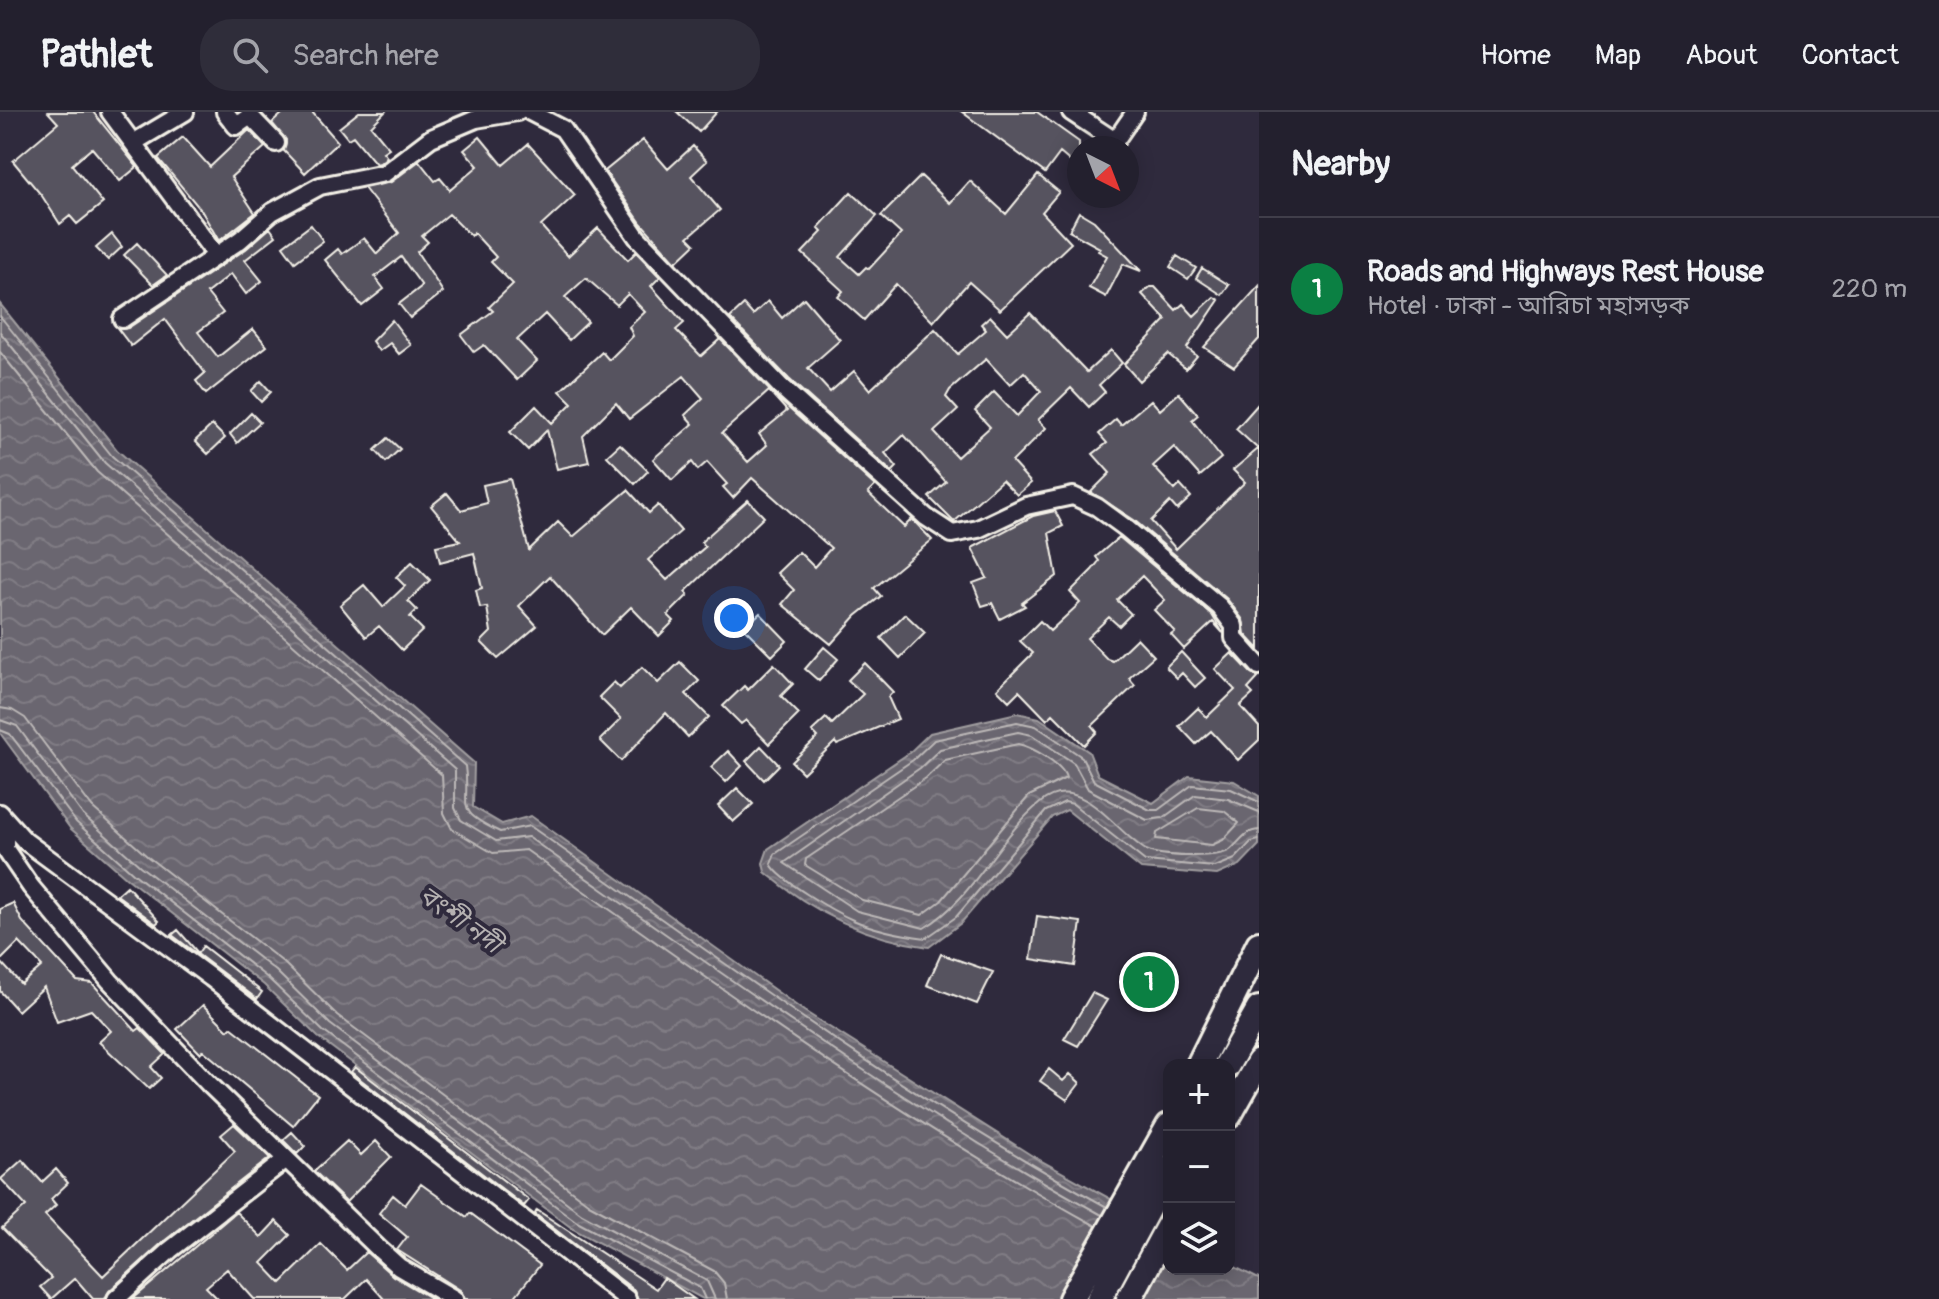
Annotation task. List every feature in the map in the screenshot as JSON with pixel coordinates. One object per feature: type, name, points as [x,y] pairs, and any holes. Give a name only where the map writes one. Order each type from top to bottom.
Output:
[{"type":"highway","points":[[1202,1059],[1259,944]]},
{"type":"highway","points":[[1230,1059],[1259,1009]]},
{"type":"highway","points":[[1235,1104],[1259,1062]]},
{"type":"highway","points":[[1071,1299],[1166,1131]]},
{"type":"highway","points":[[1099,1299],[1163,1180]]},
{"type":"highway","points":[[1129,1299],[1163,1236]]},
{"type":"street","points":[[110,112],[215,254]]},
{"type":"street","points":[[133,143],[185,112]]},
{"type":"street","points":[[225,112],[236,126],[250,116],[276,143]]},
{"type":"street","points":[[122,319],[240,240],[272,212],[320,186],[385,173],[431,138],[476,119],[517,112]]},
{"type":"street","points":[[530,112],[563,129],[637,237],[781,387],[926,517],[952,534],[978,529],[1026,506],[1073,496],[1097,507],[1127,529],[1220,607],[1234,626],[1234,638],[1259,666]]},
{"type":"street","points":[[1071,112],[1102,136]]},
{"type":"street","points":[[1118,136],[1135,112]]},
{"type":"street","points":[[2,818],[5,849],[31,887],[110,981],[285,1160],[399,1267],[454,1299]]},
{"type":"street","points":[[2,818],[627,1299]]},
{"type":"street","points":[[116,1299],[170,1250],[285,1160]]},
{"type":"water","name":"বংশী নদী","points":[[0,304],[117,450],[474,763],[473,807],[502,824],[531,816],[804,1011],[1034,1157],[1163,1228],[1163,1275],[1235,1275],[1235,1267],[1259,1279],[1259,1299],[703,1299],[573,1229],[318,1037],[264,985],[128,879],[70,828],[0,733]]},
{"type":"water","points":[[1017,713],[1039,718],[1089,752],[1098,775],[1153,803],[1189,776],[1234,781],[1259,796],[1259,845],[1240,865],[1217,875],[1141,869],[1067,810],[1052,817],[961,923],[929,947],[884,938],[841,922],[765,872],[763,863],[768,849],[909,753],[930,733]]},
{"type":"building","points":[[48,112],[93,112],[137,167],[120,181],[92,148],[72,165],[103,203],[77,224],[70,216],[60,224],[13,161],[58,123]]},
{"type":"building","points":[[284,112],[312,112],[338,142],[305,173],[284,151],[286,140],[272,123]]},
{"type":"building","points":[[359,112],[385,112],[371,126],[389,148],[383,152],[387,157],[380,163],[376,164],[353,136],[348,139],[339,128]]},
{"type":"building","points":[[677,112],[717,112],[699,132]]},
{"type":"building","points":[[962,112],[1037,112],[1071,136],[1067,136],[1067,159],[1060,153],[1045,173]]},
{"type":"building","points":[[249,130],[265,147],[231,177],[255,213],[219,241],[201,210],[158,158],[183,137],[210,167]]},
{"type":"building","points":[[480,137],[503,165],[528,144],[575,195],[541,226],[568,256],[598,228],[628,260],[636,252],[660,277],[651,286],[684,323],[676,330],[701,356],[720,339],[774,395],[875,486],[868,493],[904,527],[912,519],[932,540],[874,588],[881,596],[856,616],[831,644],[782,604],[794,590],[777,573],[799,552],[814,567],[831,548],[752,478],[733,498],[723,487],[727,484],[707,462],[698,470],[692,462],[672,480],[653,459],[693,424],[685,415],[703,398],[684,376],[629,419],[616,403],[583,436],[589,462],[557,469],[547,430],[528,450],[510,432],[536,406],[552,423],[572,403],[560,391],[602,352],[609,360],[633,336],[629,327],[645,312],[628,294],[617,305],[586,278],[565,297],[588,322],[569,340],[545,314],[517,340],[537,361],[517,380],[484,345],[474,352],[461,335],[493,311],[489,307],[513,284],[491,262],[496,257],[474,233],[471,236],[449,214],[422,236],[428,242],[417,252],[443,292],[410,318],[399,304],[422,286],[401,257],[375,277],[384,289],[362,306],[325,260],[338,249],[342,254],[364,238],[377,254],[399,233],[364,188],[391,182],[419,161],[435,181],[440,178],[450,190],[478,166],[464,150]],"holes":[[[769,391],[787,411],[759,434],[767,445],[748,462],[722,433]]]},
{"type":"building","points":[[643,140],[668,169],[693,146],[707,161],[691,176],[720,210],[688,237],[695,244],[676,262],[641,223],[605,171]]},
{"type":"building","points":[[1038,175],[1059,192],[1042,212],[1071,243],[1000,310],[969,282],[933,322],[896,284],[864,320],[838,297],[843,291],[802,253],[822,232],[818,228],[851,192],[877,216],[840,257],[859,274],[866,267],[869,269],[901,234],[881,216],[921,176],[950,203],[970,181],[1006,214]]},
{"type":"building","points":[[1079,212],[1094,221],[1141,271],[1123,264],[1106,297],[1089,288],[1107,256],[1098,251],[1100,248],[1069,231]]},
{"type":"building","points":[[311,225],[323,241],[295,262],[283,246]]},
{"type":"building","points":[[270,228],[276,236],[245,260],[262,281],[246,294],[231,274],[207,293],[223,313],[198,332],[218,357],[253,329],[267,346],[206,394],[196,381],[205,373],[165,319],[131,346],[118,329],[128,328],[246,249]]},
{"type":"building","points":[[112,234],[122,247],[108,260],[96,248]]},
{"type":"building","points":[[137,243],[167,275],[153,285],[124,255]]},
{"type":"building","points":[[1177,256],[1196,268],[1188,279],[1170,267]]},
{"type":"building","points":[[1202,268],[1229,285],[1222,295],[1196,278]]},
{"type":"building","points":[[1259,286],[1259,339],[1234,367],[1204,347]]},
{"type":"building","points":[[1155,287],[1176,310],[1183,304],[1194,316],[1214,297],[1219,300],[1187,348],[1197,356],[1186,369],[1168,354],[1139,381],[1124,364],[1166,320],[1142,294]]},
{"type":"building","points":[[804,298],[840,340],[808,368],[830,392],[854,371],[870,390],[935,329],[958,354],[986,330],[981,324],[990,316],[1007,334],[1030,313],[1087,372],[1111,350],[1122,363],[1099,385],[1105,392],[1089,407],[1071,388],[1038,420],[1046,428],[1012,462],[1031,483],[1017,495],[1002,480],[954,522],[929,497],[946,482],[904,435],[885,453],[897,467],[892,472],[789,379],[730,318],[744,305],[753,315],[768,301],[782,318]],"holes":[[[986,359],[1010,385],[1024,372],[1041,391],[1017,416],[994,392],[975,411],[990,427],[957,457],[934,432],[958,410],[946,397],[950,390]]]},
{"type":"building","points":[[392,320],[411,345],[399,354],[390,343],[379,351],[372,341]]},
{"type":"building","points":[[261,381],[271,392],[261,402],[251,391]]},
{"type":"building","points":[[1179,393],[1198,415],[1192,420],[1221,458],[1200,476],[1174,447],[1153,466],[1175,490],[1180,485],[1191,497],[1177,510],[1170,502],[1151,521],[1176,549],[1245,482],[1233,470],[1258,449],[1236,429],[1259,403],[1259,649],[1245,634],[1243,620],[1227,599],[1134,520],[1091,492],[1110,473],[1093,454],[1107,443],[1099,434],[1116,419],[1121,425],[1151,400],[1160,410]]},
{"type":"building","points":[[251,413],[260,422],[237,443],[230,434]]},
{"type":"building","points":[[212,425],[225,438],[208,454],[195,441]]},
{"type":"building","points":[[388,438],[400,449],[386,462],[375,450]]},
{"type":"building","points":[[620,444],[648,471],[635,484],[607,456]]},
{"type":"building","points":[[510,479],[529,550],[558,522],[573,537],[628,490],[649,513],[658,505],[681,531],[648,560],[667,580],[705,547],[701,542],[748,500],[764,517],[685,592],[688,595],[668,615],[674,621],[659,636],[631,607],[602,635],[550,576],[519,606],[537,626],[498,659],[481,642],[491,632],[487,607],[480,608],[476,590],[482,588],[474,553],[440,562],[436,546],[460,541],[431,506],[447,493],[461,510],[487,503],[483,485]]},
{"type":"building","points":[[1055,511],[1063,526],[1049,533],[1057,576],[1022,603],[1025,606],[1000,619],[992,603],[982,606],[973,583],[987,578],[972,548],[1033,516]]},
{"type":"building","points":[[1119,537],[1212,615],[1223,633],[1213,622],[1184,649],[1171,635],[1175,632],[1154,610],[1165,600],[1142,576],[1117,600],[1131,614],[1119,626],[1109,617],[1087,638],[1107,659],[1113,661],[1137,638],[1154,656],[1129,678],[1135,685],[1092,726],[1097,732],[1084,745],[1053,714],[1047,720],[1019,691],[1009,701],[997,689],[1033,653],[1020,641],[1040,621],[1050,631],[1080,603],[1070,592],[1099,561],[1096,557]]},
{"type":"building","points":[[412,562],[430,580],[408,601],[417,610],[410,617],[423,630],[402,650],[379,626],[366,637],[340,605],[364,585],[383,607],[405,586],[396,577]]},
{"type":"building","points":[[760,613],[787,641],[772,656],[744,628]]},
{"type":"building","points":[[905,614],[925,633],[900,658],[881,638]]},
{"type":"building","points":[[824,647],[838,659],[819,681],[805,669]]},
{"type":"building","points":[[1181,652],[1205,678],[1195,687],[1182,673],[1177,678],[1166,667]]},
{"type":"building","points":[[1232,653],[1259,677],[1248,689],[1253,694],[1240,706],[1259,727],[1259,740],[1238,760],[1211,731],[1196,744],[1179,726],[1198,708],[1207,717],[1235,690],[1215,669]]},
{"type":"building","points":[[680,662],[699,681],[686,694],[709,717],[688,737],[666,713],[621,761],[600,740],[621,719],[599,697],[614,682],[620,688],[642,667],[658,683]]},
{"type":"building","points":[[865,663],[893,692],[888,697],[898,719],[837,745],[835,742],[803,773],[792,762],[818,737],[812,731],[826,718],[832,724],[863,694],[848,680]]},
{"type":"building","points":[[774,664],[793,684],[781,696],[799,714],[769,744],[746,720],[741,724],[723,706],[744,686],[748,690]]},
{"type":"building","points":[[761,746],[779,765],[764,780],[746,761]]},
{"type":"building","points":[[728,751],[742,766],[726,782],[711,767]]},
{"type":"building","points":[[737,788],[753,804],[733,822],[718,806]]},
{"type":"building","points":[[127,886],[159,921],[156,924],[117,895]]},
{"type":"building","points":[[13,903],[22,921],[77,981],[92,983],[136,1031],[140,1028],[165,1054],[151,1067],[161,1078],[149,1089],[99,1042],[111,1031],[91,1010],[57,1022],[44,987],[18,1011],[0,991],[0,909]],"holes":[[[19,942],[42,966],[21,984],[0,961]]]},
{"type":"building","points":[[1037,916],[1081,922],[1075,966],[1031,959]]},
{"type":"building","points":[[178,930],[198,953],[203,946],[262,992],[257,999],[172,935]]},
{"type":"building","points":[[941,954],[993,972],[977,1004],[927,985]]},
{"type":"building","points":[[1092,993],[1107,1000],[1078,1046],[1064,1039]]},
{"type":"building","points":[[203,1005],[228,1030],[231,1027],[318,1095],[293,1126],[203,1050],[200,1053],[177,1029]]},
{"type":"building","points":[[355,1067],[529,1200],[524,1206],[351,1072]]},
{"type":"building","points":[[1049,1069],[1063,1081],[1070,1074],[1080,1083],[1067,1100],[1040,1081]]},
{"type":"building","points":[[234,1124],[270,1158],[163,1242],[109,1291],[105,1299],[93,1299],[75,1278],[51,1299],[40,1287],[51,1278],[2,1228],[26,1206],[1,1179],[22,1160],[42,1182],[56,1169],[68,1183],[51,1199],[56,1205],[45,1215],[103,1276],[235,1151],[221,1135]]},
{"type":"building","points":[[292,1132],[305,1146],[297,1154],[283,1140]]},
{"type":"building","points":[[347,1141],[361,1155],[376,1141],[391,1157],[346,1202],[314,1171]]},
{"type":"building","points":[[421,1184],[467,1217],[470,1213],[540,1265],[513,1299],[465,1299],[460,1290],[397,1250],[407,1237],[379,1213],[393,1195],[405,1205]]},
{"type":"building","points":[[537,1210],[656,1289],[664,1278],[694,1299],[638,1299],[634,1290],[535,1214]]},
{"type":"building","points":[[236,1212],[261,1237],[276,1221],[290,1235],[262,1263],[281,1283],[321,1244],[347,1270],[366,1252],[393,1276],[432,1299],[384,1299],[366,1279],[345,1299],[254,1299],[227,1269],[206,1287],[218,1299],[133,1299]]},
{"type":"place","name":"Roads and Highways Rest House","points":[[1149,982]]}]
